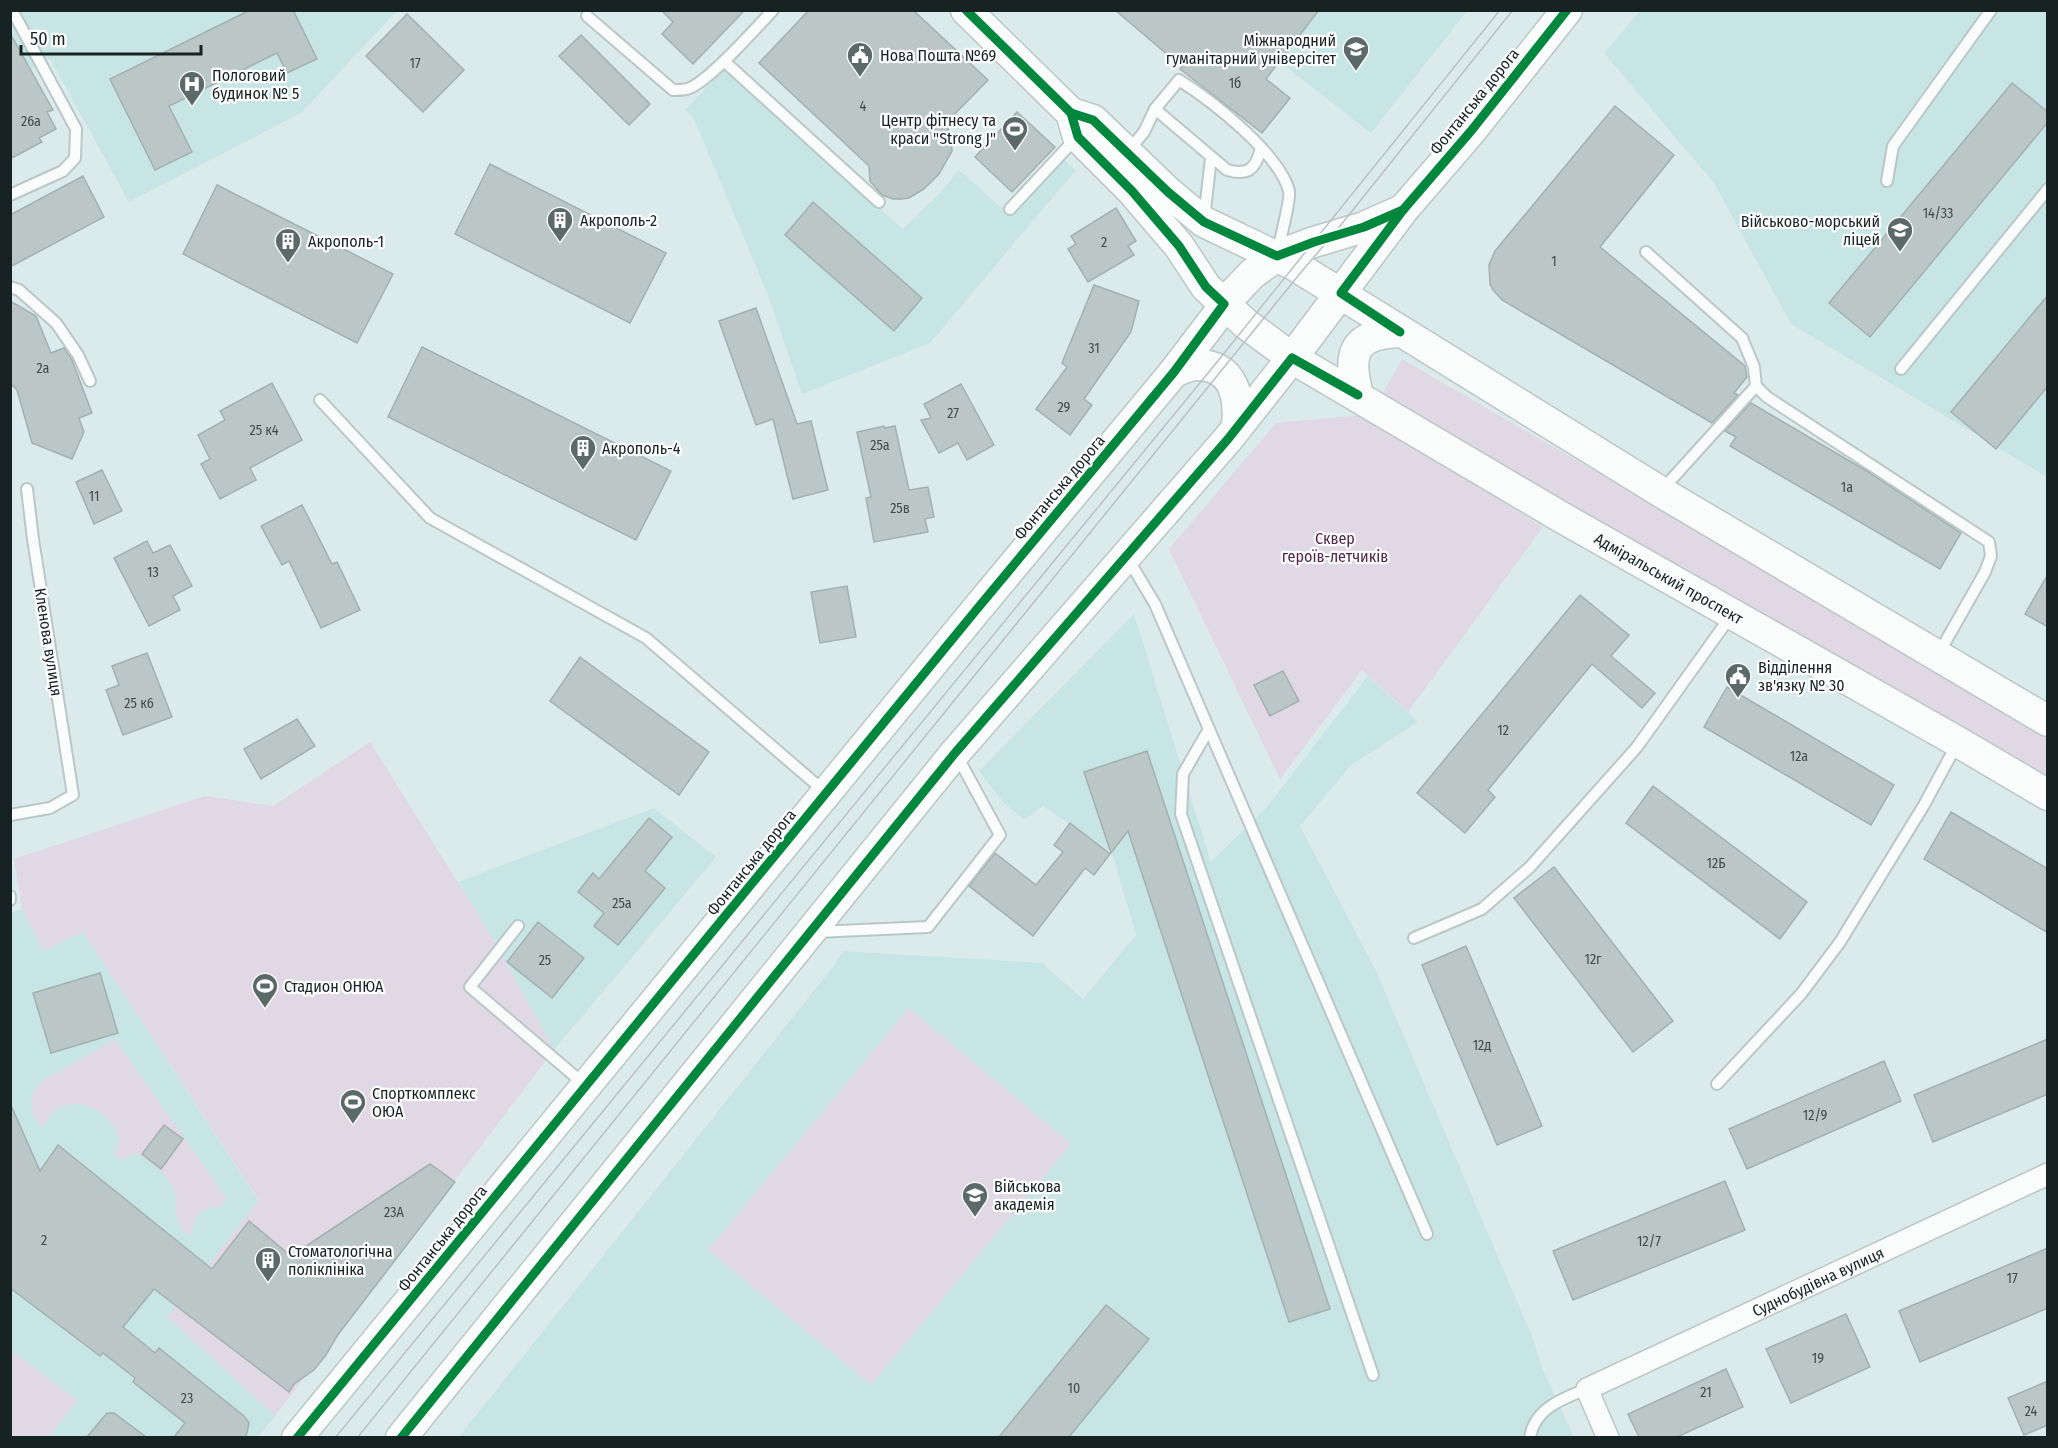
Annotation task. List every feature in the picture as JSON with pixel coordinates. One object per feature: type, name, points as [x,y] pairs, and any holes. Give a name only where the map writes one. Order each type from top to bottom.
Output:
[{"type":"main road","name":"Адміральський проспект","points":[[966,10],[1074,125],[1132,191],[1179,246],[1206,287],[1255,331],[1293,358],[1561,517],[2048,795]]},
{"type":"main road","name":"Фонтанська дорога","points":[[1293,358],[1403,210],[1471,131],[1567,10]]},
{"type":"main road","points":[[1074,125],[1093,120],[1168,192],[1204,222],[1277,256],[1341,293],[1400,332],[1661,492],[2048,721]]},
{"type":"main road","name":"Фонтанська дорога","points":[[297,1437],[1174,372],[1224,304],[1252,274],[1277,256],[1364,227],[1403,210]]},
{"type":"main road","points":[[1358,396],[1352,374],[1354,353],[1363,341],[1379,333],[1400,332]]},
{"type":"main road","points":[[401,1437],[955,753],[1293,358]]},
{"type":"main road","points":[[1174,372],[1195,365],[1213,367],[1222,372],[1236,393],[1239,405],[1237,426]]},
{"type":"street","name":"Суднобудівна вулиця","points":[[1587,1389],[2048,1174]]},
{"type":"street","points":[[1587,1389],[1608,1437]]},
{"type":"lane","points":[[10,195],[63,171],[75,158],[76,129],[12,10]]},
{"type":"lane","points":[[587,16],[673,90],[687,89],[698,84],[724,61],[773,10]]},
{"type":"lane","points":[[1887,181],[1893,146],[1991,10]]},
{"type":"lane","points":[[724,61],[879,202]]},
{"type":"lane","points":[[1126,152],[1144,132],[1155,109],[1179,80],[1243,130],[1277,166],[1290,193],[1277,256]]},
{"type":"lane","points":[[1155,109],[1227,170],[1239,173],[1247,171],[1257,162],[1261,148]]},
{"type":"lane","points":[[1010,209],[1074,125]]},
{"type":"lane","points":[[1204,222],[1211,158]]},
{"type":"lane","points":[[1901,369],[2048,189]]},
{"type":"lane","points":[[1646,252],[1742,338],[1754,367],[1756,387],[1767,397],[1989,542],[1990,556],[1985,572],[1937,655]]},
{"type":"lane","points":[[10,287],[19,290],[56,323],[78,355],[90,381]]},
{"type":"lane","points":[[1661,492],[1756,387]]},
{"type":"lane","points":[[320,400],[430,518],[646,638],[827,793]]},
{"type":"lane","name":"Кленова вулиця","points":[[10,815],[50,808],[73,795],[27,489]]},
{"type":"lane","points":[[1126,555],[1155,604],[1427,1234]]},
{"type":"lane","points":[[1414,938],[1482,909],[1530,867],[1637,747],[1732,614]]},
{"type":"lane","points":[[1209,729],[1183,774],[1181,814],[1373,1375]]},
{"type":"lane","points":[[1717,1084],[1801,994],[1840,942],[1924,806],[1958,742]]},
{"type":"lane","points":[[810,932],[928,927],[960,888],[1000,835],[955,753]]},
{"type":"lane","points":[[518,926],[470,987],[587,1086]]},
{"type":"lane","points":[[1530,1437],[1532,1426],[1543,1412],[1561,1399],[1587,1389]]},
{"type":"shaded area","name":"Пологовий будинок № 5","points":[[10,11],[397,11],[301,113],[129,202],[50,59],[11,80]]},
{"type":"shaded area","name":"Міжнародний гуманітарний універсітет","points":[[1214,11],[1467,11],[1371,133]]},
{"type":"shaded area","name":"Військово-морський ліцей","points":[[1640,11],[2047,11],[2047,477],[1791,324],[1714,183],[1604,53]]},
{"type":"shaded area","points":[[725,69],[903,229],[942,191],[959,170],[1003,209],[1055,152],[1076,170],[930,343],[802,394],[767,293],[694,119],[685,110]]},
{"type":"shaded area","name":"Військова академія","points":[[1134,614],[1211,862],[1266,808],[1368,676],[1418,722],[1351,765],[1300,826],[1375,969],[1534,1341],[1542,1368],[1574,1437],[458,1438],[832,968],[843,951],[1042,963],[1083,999],[1136,935],[1112,853],[1043,806],[1024,820],[1003,802],[979,771]]},
{"type":"shaded area","points":[[654,808],[716,857],[554,1050],[492,937],[458,882]]},
{"type":"shaded area","points":[[22,909],[44,950],[83,932],[259,1201],[168,1317],[275,1416],[258,1437],[11,1437],[10,913]]},
{"type":"green space","points":[[1402,359],[2047,733],[2047,786],[1380,398]]},
{"type":"green space","name":"Сквер героїв-летчиків","points":[[1362,415],[1543,527],[1408,712],[1362,670],[1280,779],[1169,549],[1276,423]]},
{"type":"green space","name":"Спорткомплекс ОЮА","points":[[370,742],[492,937],[554,1050],[275,1416],[168,1317],[259,1200],[83,932],[44,951],[22,909],[14,859],[205,796],[273,806]]},
{"type":"green space","points":[[909,1008],[1071,1144],[871,1385],[708,1250]]},
{"type":"green space","points":[[115,1039],[227,1199],[217,1209],[211,1207],[202,1211],[193,1224],[192,1234],[188,1236],[177,1218],[176,1195],[169,1181],[153,1164],[135,1153],[124,1159],[118,1159],[114,1153],[119,1142],[117,1131],[100,1112],[87,1106],[74,1104],[62,1106],[51,1114],[44,1126],[39,1125],[33,1114],[32,1097],[42,1081]]},
{"type":"green space","points":[[11,1350],[77,1400],[49,1437],[11,1437]]},
{"type":"building","points":[[250,10],[293,10],[317,59],[287,73],[277,53],[169,106],[192,152],[155,170],[110,79]]},
{"type":"building","points":[[661,10],[745,10],[693,64],[662,34],[673,22]]},
{"type":"building","points":[[809,10],[913,10],[988,80],[946,123],[951,137],[952,151],[939,174],[924,189],[909,198],[893,199],[882,195],[870,181],[869,166],[759,63]]},
{"type":"building","points":[[1115,10],[1319,10],[1266,79],[1290,98],[1262,133],[1180,69],[1182,67]]},
{"type":"building","points":[[407,14],[464,70],[423,112],[366,56]]},
{"type":"building","points":[[10,33],[53,110],[47,112],[56,129],[39,138],[42,142],[10,159]]},
{"type":"building","points":[[581,35],[650,104],[629,125],[559,56]]},
{"type":"building","points":[[2012,83],[2048,112],[2048,122],[1870,337],[1829,303]]},
{"type":"building","points":[[1615,106],[1674,155],[1600,247],[1745,366],[1747,377],[1734,393],[1738,395],[1712,423],[1502,300],[1490,284],[1489,265],[1495,251]]},
{"type":"building","name":"Центр фітнесу та краси \"Strong J\"","points":[[1017,112],[1055,147],[1012,192],[975,157]]},
{"type":"building","name":"Акрополь-2","points":[[490,164],[666,253],[630,323],[455,234]]},
{"type":"building","points":[[83,176],[104,217],[10,267],[10,215]]},
{"type":"building","name":"Акрополь-1","points":[[217,185],[393,274],[357,343],[183,254]]},
{"type":"building","points":[[813,202],[922,298],[894,331],[785,235]]},
{"type":"building","points":[[1116,208],[1136,241],[1128,246],[1134,255],[1088,282],[1068,249],[1076,244],[1071,236]]},
{"type":"building","points":[[1094,285],[1139,301],[1131,332],[1084,399],[1092,405],[1070,435],[1036,409],[1067,367],[1062,363]]},
{"type":"building","points":[[2048,295],[2048,386],[1996,449],[1951,412]]},
{"type":"building","points":[[10,301],[36,316],[51,353],[64,348],[72,360],[92,413],[79,418],[84,432],[72,459],[32,443],[17,390],[10,383]]},
{"type":"building","points":[[756,308],[797,424],[811,421],[828,490],[793,499],[773,419],[756,425],[719,321]]},
{"type":"building","points":[[422,347],[671,471],[636,540],[388,417]]},
{"type":"building","points":[[272,383],[302,440],[250,468],[256,480],[220,499],[201,464],[210,459],[198,435],[225,420],[220,411]]},
{"type":"building","points":[[961,384],[994,445],[967,460],[958,443],[939,453],[921,420],[931,418],[924,404]]},
{"type":"building","points":[[1751,403],[1870,473],[1961,533],[1940,569],[1730,446],[1736,437],[1725,431]]},
{"type":"building","points":[[884,426],[885,428],[895,426],[909,490],[928,487],[934,517],[925,519],[928,532],[874,542],[866,498],[871,497],[857,432]]},
{"type":"building","points":[[102,470],[122,511],[94,524],[76,482]]},
{"type":"building","points":[[302,505],[332,564],[337,562],[360,610],[321,628],[289,561],[282,565],[261,526]]},
{"type":"building","points":[[147,541],[153,553],[170,545],[192,586],[173,596],[180,610],[149,626],[114,558]]},
{"type":"building","points":[[2048,574],[2048,627],[2025,614]]},
{"type":"building","points":[[847,586],[856,637],[820,643],[811,592]]},
{"type":"building","points":[[1580,595],[1629,635],[1611,656],[1655,693],[1642,708],[1592,664],[1488,790],[1495,797],[1465,833],[1417,793]]},
{"type":"building","points":[[147,653],[172,717],[123,735],[106,690],[119,685],[112,666]]},
{"type":"building","points":[[580,657],[709,752],[679,795],[550,701]]},
{"type":"building","points":[[1283,671],[1299,701],[1270,716],[1254,685]]},
{"type":"building","points":[[1727,687],[1894,785],[1871,825],[1704,727]]},
{"type":"building","points":[[297,719],[315,746],[261,779],[244,749]]},
{"type":"building","points":[[1147,751],[1330,1309],[1289,1322],[1128,831],[1111,853],[1084,772]]},
{"type":"building","points":[[1653,786],[1807,902],[1780,939],[1626,823]]},
{"type":"building","points":[[1951,812],[2048,869],[2048,933],[1924,859]]},
{"type":"building","points":[[649,818],[672,837],[645,871],[665,888],[618,945],[594,926],[604,913],[578,892],[593,873],[599,879]]},
{"type":"building","points":[[1070,823],[1110,854],[1094,875],[1085,868],[1033,936],[969,886],[995,853],[1036,885],[1063,852],[1054,845]]},
{"type":"building","points":[[1554,867],[1673,1021],[1633,1052],[1514,898]]},
{"type":"building","points":[[538,922],[584,958],[552,998],[507,962]]},
{"type":"building","points":[[1466,946],[1542,1126],[1497,1145],[1422,965]]},
{"type":"building","points":[[100,973],[118,1033],[51,1053],[33,993]]},
{"type":"building","points":[[2048,1039],[2048,1094],[1933,1142],[1914,1095]]},
{"type":"building","points":[[1884,1061],[1901,1101],[1747,1169],[1729,1129]]},
{"type":"building","points":[[10,1103],[40,1171],[58,1145],[212,1269],[249,1221],[291,1256],[430,1164],[455,1182],[337,1336],[326,1355],[314,1370],[294,1384],[289,1392],[154,1289],[123,1327],[155,1353],[159,1348],[244,1416],[249,1423],[246,1437],[174,1437],[185,1423],[133,1382],[135,1378],[103,1353],[100,1356],[10,1288]]},
{"type":"building","points":[[164,1125],[183,1139],[161,1169],[142,1154]]},
{"type":"building","points":[[1725,1181],[1745,1230],[1573,1300],[1553,1251]]},
{"type":"building","points":[[2048,1248],[2048,1308],[1920,1362],[1899,1311]]},
{"type":"building","points":[[1106,1305],[1149,1339],[1069,1437],[999,1437]]},
{"type":"building","points":[[1846,1314],[1870,1367],[1791,1403],[1766,1349]]},
{"type":"building","points":[[1726,1369],[1743,1407],[1677,1437],[1639,1437],[1628,1414]]},
{"type":"building","points":[[2048,1381],[2048,1425],[2024,1435],[2008,1398]]},
{"type":"building","points":[[107,1413],[114,1413],[146,1437],[87,1437]]},
{"type":"tram line","points":[[335,1438],[1213,367],[1500,10]]},
{"type":"tram line","points":[[357,1438],[1513,10]]},
{"type":"cycle path","points":[[966,10],[1071,113],[1093,120],[1168,192],[1204,222],[1277,256],[1364,227],[1403,210]]},
{"type":"cycle path","points":[[1400,332],[1341,293],[1403,210],[1471,131],[1567,10]]},
{"type":"cycle path","points":[[297,1438],[1174,372],[1224,304],[1206,287],[1179,246],[1132,191],[1078,137],[1071,113]]},
{"type":"cycle path","points":[[401,1438],[955,753],[1228,439],[1292,358],[1358,395]]},
{"type":"place","name":"Міжнародний гуманітарний універсітет","points":[[1356,72]]},
{"type":"place","name":"Нова Пошта №69","points":[[860,78]]},
{"type":"place","name":"Пологовий будинок № 5","points":[[192,107]]},
{"type":"place","name":"Центр фітнесу та краси \"Strong J\"","points":[[1015,152]]},
{"type":"place","name":"Акрополь-2","points":[[560,243]]},
{"type":"place","name":"Військово-морський ліцей","points":[[1900,253]]},
{"type":"place","name":"Акрополь-1","points":[[288,264]]},
{"type":"place","name":"Акрополь-4","points":[[583,471]]},
{"type":"place","name":"Відділення зв'язку № 30","points":[[1738,699]]},
{"type":"place","name":"Стадион ОНЮА","points":[[265,1009]]},
{"type":"place","name":"Спорткомплекс ОЮА","points":[[353,1125]]},
{"type":"place","name":"Військова академія","points":[[975,1218]]},
{"type":"place","name":"Стоматологічна поліклініка","points":[[268,1283]]}]
